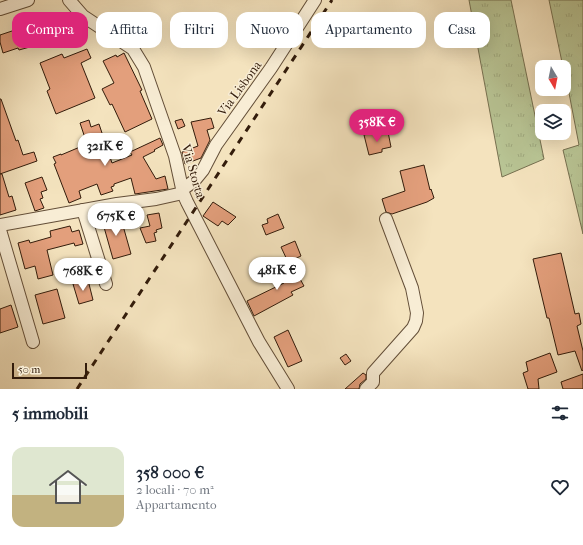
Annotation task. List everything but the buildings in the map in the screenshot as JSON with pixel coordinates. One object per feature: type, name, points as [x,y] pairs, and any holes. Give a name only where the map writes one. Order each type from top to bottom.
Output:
[{"type":"street","points":[[0,9],[28,0]]},
{"type":"street","name":"Via Storta","points":[[69,0],[83,16],[133,49],[144,67],[175,156],[183,191],[232,292],[259,342],[288,389]]},
{"type":"street","name":"Via Lisbona","points":[[183,191],[203,170],[216,145],[271,68],[315,0]]},
{"type":"street","points":[[0,225],[156,199],[183,191]]},
{"type":"street","points":[[83,210],[106,284]]},
{"type":"street","points":[[366,389],[373,382],[373,373],[413,328],[417,313],[412,288],[386,219]]},
{"type":"street","points":[[0,230],[33,342]]},
{"type":"green space","points":[[469,0],[511,0],[535,116],[535,140],[540,140],[544,159],[502,177],[478,48],[490,48],[490,12],[471,12]]},
{"type":"green space","points":[[549,0],[583,0],[583,234],[563,150],[579,145],[570,96],[571,96],[571,60],[562,60]]},
{"type":"railway","points":[[77,389],[332,0]]}]
